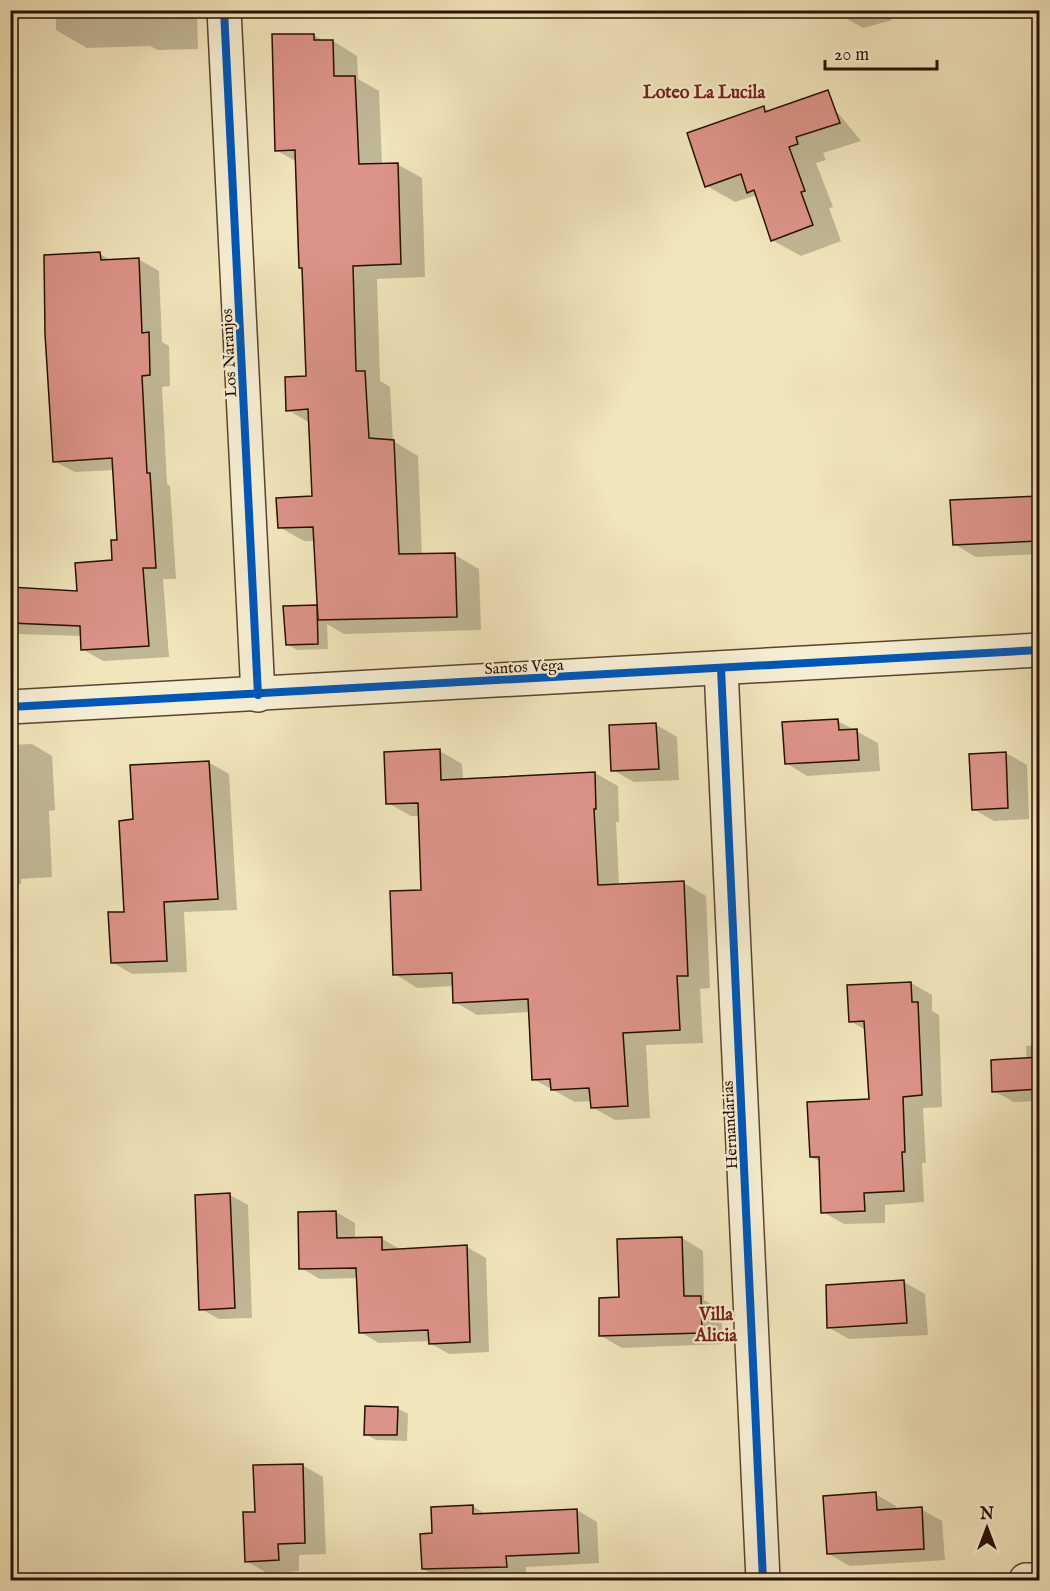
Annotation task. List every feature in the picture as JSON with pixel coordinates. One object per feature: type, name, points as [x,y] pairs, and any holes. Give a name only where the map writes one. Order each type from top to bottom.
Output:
[{"type":"street","name":"Los Naranjos","points":[[224,10],[258,695]]},
{"type":"street","name":"Santos Vega","points":[[10,707],[1040,650]]},
{"type":"street","name":"Hernandarias","points":[[721,668],[763,1581]]},
{"type":"street","points":[[1026,1581],[1040,1580]]},
{"type":"building","points":[[272,34],[314,34],[314,40],[333,40],[334,76],[355,76],[359,164],[398,163],[401,264],[353,266],[356,371],[365,371],[369,438],[394,440],[399,554],[455,553],[457,617],[318,620],[313,527],[278,528],[276,498],[312,496],[308,409],[286,411],[285,377],[306,376],[302,268],[299,268],[295,150],[275,151]]},
{"type":"building","points":[[828,90],[840,123],[796,137],[798,144],[789,147],[805,191],[801,192],[813,225],[771,241],[754,190],[747,193],[741,174],[705,187],[687,133],[764,106],[765,112]]},
{"type":"building","points":[[100,252],[101,260],[139,258],[142,333],[149,332],[150,375],[142,376],[147,473],[150,473],[156,568],[143,568],[149,646],[81,650],[80,626],[10,623],[10,587],[77,591],[75,563],[112,560],[111,540],[117,540],[112,458],[53,462],[45,334],[44,255]]},
{"type":"building","points":[[1040,496],[1040,541],[953,545],[950,500]]},
{"type":"building","points":[[317,605],[318,644],[286,645],[283,606]]},
{"type":"building","points":[[838,719],[839,730],[857,729],[859,760],[785,764],[782,722]]},
{"type":"building","points":[[656,723],[659,769],[611,771],[609,725]]},
{"type":"building","points":[[440,749],[441,780],[595,772],[596,809],[594,809],[598,885],[684,881],[688,976],[677,976],[680,1030],[623,1033],[628,1106],[591,1108],[589,1088],[551,1090],[550,1079],[532,1080],[528,999],[453,1003],[452,973],[393,975],[390,891],[421,890],[418,803],[386,804],[384,752]]},
{"type":"building","points":[[1006,752],[1008,808],[972,810],[969,754]]},
{"type":"building","points":[[209,761],[218,899],[164,902],[167,961],[111,963],[108,912],[124,912],[119,821],[133,819],[130,765]]},
{"type":"building","points":[[911,982],[912,1002],[918,1002],[922,1095],[903,1097],[904,1191],[864,1193],[865,1211],[821,1213],[819,1157],[810,1157],[807,1102],[869,1099],[864,1021],[849,1022],[847,985]]},
{"type":"building","points":[[1040,1057],[1040,1089],[992,1092],[991,1060]]},
{"type":"building","points":[[230,1193],[235,1308],[199,1310],[195,1195]]},
{"type":"building","points":[[336,1211],[337,1238],[382,1237],[382,1250],[467,1245],[470,1342],[429,1344],[428,1330],[359,1333],[356,1268],[299,1269],[298,1212]]},
{"type":"building","points":[[682,1237],[684,1296],[701,1296],[702,1333],[599,1336],[599,1298],[619,1297],[617,1239]]},
{"type":"building","points":[[904,1280],[907,1323],[827,1328],[826,1285]]},
{"type":"building","points":[[365,1406],[398,1407],[397,1435],[364,1435]]},
{"type":"building","points":[[303,1464],[305,1543],[278,1544],[279,1560],[245,1562],[243,1512],[255,1512],[253,1465]]},
{"type":"building","points":[[876,1492],[877,1510],[922,1507],[924,1549],[827,1554],[823,1496]]},
{"type":"building","points":[[473,1505],[473,1514],[577,1509],[579,1553],[506,1556],[507,1567],[422,1569],[420,1534],[432,1533],[431,1507]]},
{"type":"cycle path","points":[[224,10],[258,695]]},
{"type":"cycle path","points":[[10,707],[1040,650]]},
{"type":"cycle path","points":[[721,668],[763,1580]]},
{"type":"district","name":"Loteo La Lucila","points":[[704,92]]},
{"type":"district","name":"Villa Alicia","points":[[716,1324]]}]
